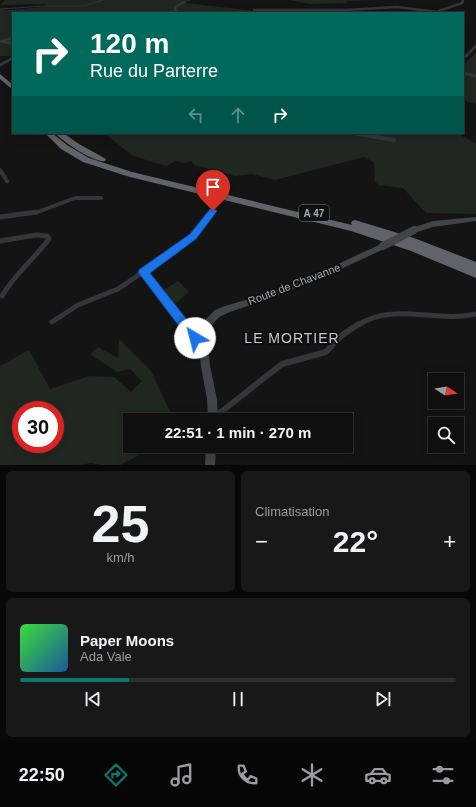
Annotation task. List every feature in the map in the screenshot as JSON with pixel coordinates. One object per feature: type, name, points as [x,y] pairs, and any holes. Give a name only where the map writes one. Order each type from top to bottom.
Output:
[{"type":"highway","points":[[0,71],[12,78]]},
{"type":"highway","points":[[0,76],[12,87]]},
{"type":"highway","name":"A 47","points":[[49,134],[64,147],[86,160],[130,174],[351,228],[449,262],[476,274]]},
{"type":"highway","name":"A 47","points":[[59,134],[70,143],[92,155],[120,166],[376,229],[428,246],[476,266]]},
{"type":"main road","name":"Route de Chavanne","points":[[212,413],[203,343],[208,322],[218,313],[258,300],[335,269],[414,230],[433,224],[476,219]]},
{"type":"main road","points":[[210,465],[211,453]]},
{"type":"street","points":[[254,10],[398,8],[438,12],[462,3],[464,0]]},
{"type":"street","points":[[177,12],[175,7],[184,2]]},
{"type":"street","points":[[12,38],[1,41],[12,44]]},
{"type":"street","points":[[464,57],[476,46]]},
{"type":"street","points":[[0,65],[12,59]]},
{"type":"street","points":[[464,72],[476,76]]},
{"type":"street","points":[[357,134],[394,140]]},
{"type":"street","points":[[0,170],[7,181]]},
{"type":"street","points":[[0,217],[33,214],[75,198],[101,198]]},
{"type":"street","points":[[52,322],[78,305],[118,289],[143,272],[193,236],[213,211]]},
{"type":"street","points":[[0,241],[36,235],[48,236],[49,239],[40,251],[9,284],[2,296]]},
{"type":"street","points":[[143,272],[195,338],[199,342],[203,343]]},
{"type":"street","points":[[220,413],[282,364],[326,352],[342,335],[368,318],[381,314],[399,313],[441,316],[476,314]]},
{"type":"shaded area","points":[[5,0],[191,0],[186,3],[255,11],[309,10],[310,12],[12,12],[12,56],[0,56],[0,9],[10,10],[44,7],[47,4],[0,5]]},
{"type":"shaded area","points":[[289,0],[382,0],[310,4]]},
{"type":"shaded area","points":[[476,52],[476,104],[464,100],[464,65]]},
{"type":"shaded area","points":[[105,134],[459,134],[476,144],[476,214],[426,213],[403,188],[379,185],[375,182],[374,162],[364,157],[275,180],[252,174],[235,176],[195,165],[191,161],[186,163],[176,161],[166,166],[133,156]]},
{"type":"shaded area","points":[[178,281],[189,292],[175,304],[172,304],[170,303],[172,302],[162,291]]},
{"type":"shaded area","points":[[119,339],[151,371],[171,413],[123,413],[123,453],[143,453],[120,465],[101,465],[91,463],[78,465],[0,465],[0,366],[29,350],[50,389],[89,376],[114,377],[131,392],[142,381],[130,369],[117,372],[90,354],[98,347],[118,358]]},
{"type":"waterway","points":[[0,9],[45,6],[84,6],[103,0]]},
{"type":"district","name":"LE MORTIER","points":[[292,338]]},
{"type":"route","points":[[195,338],[143,272],[198,232],[213,211]]}]
